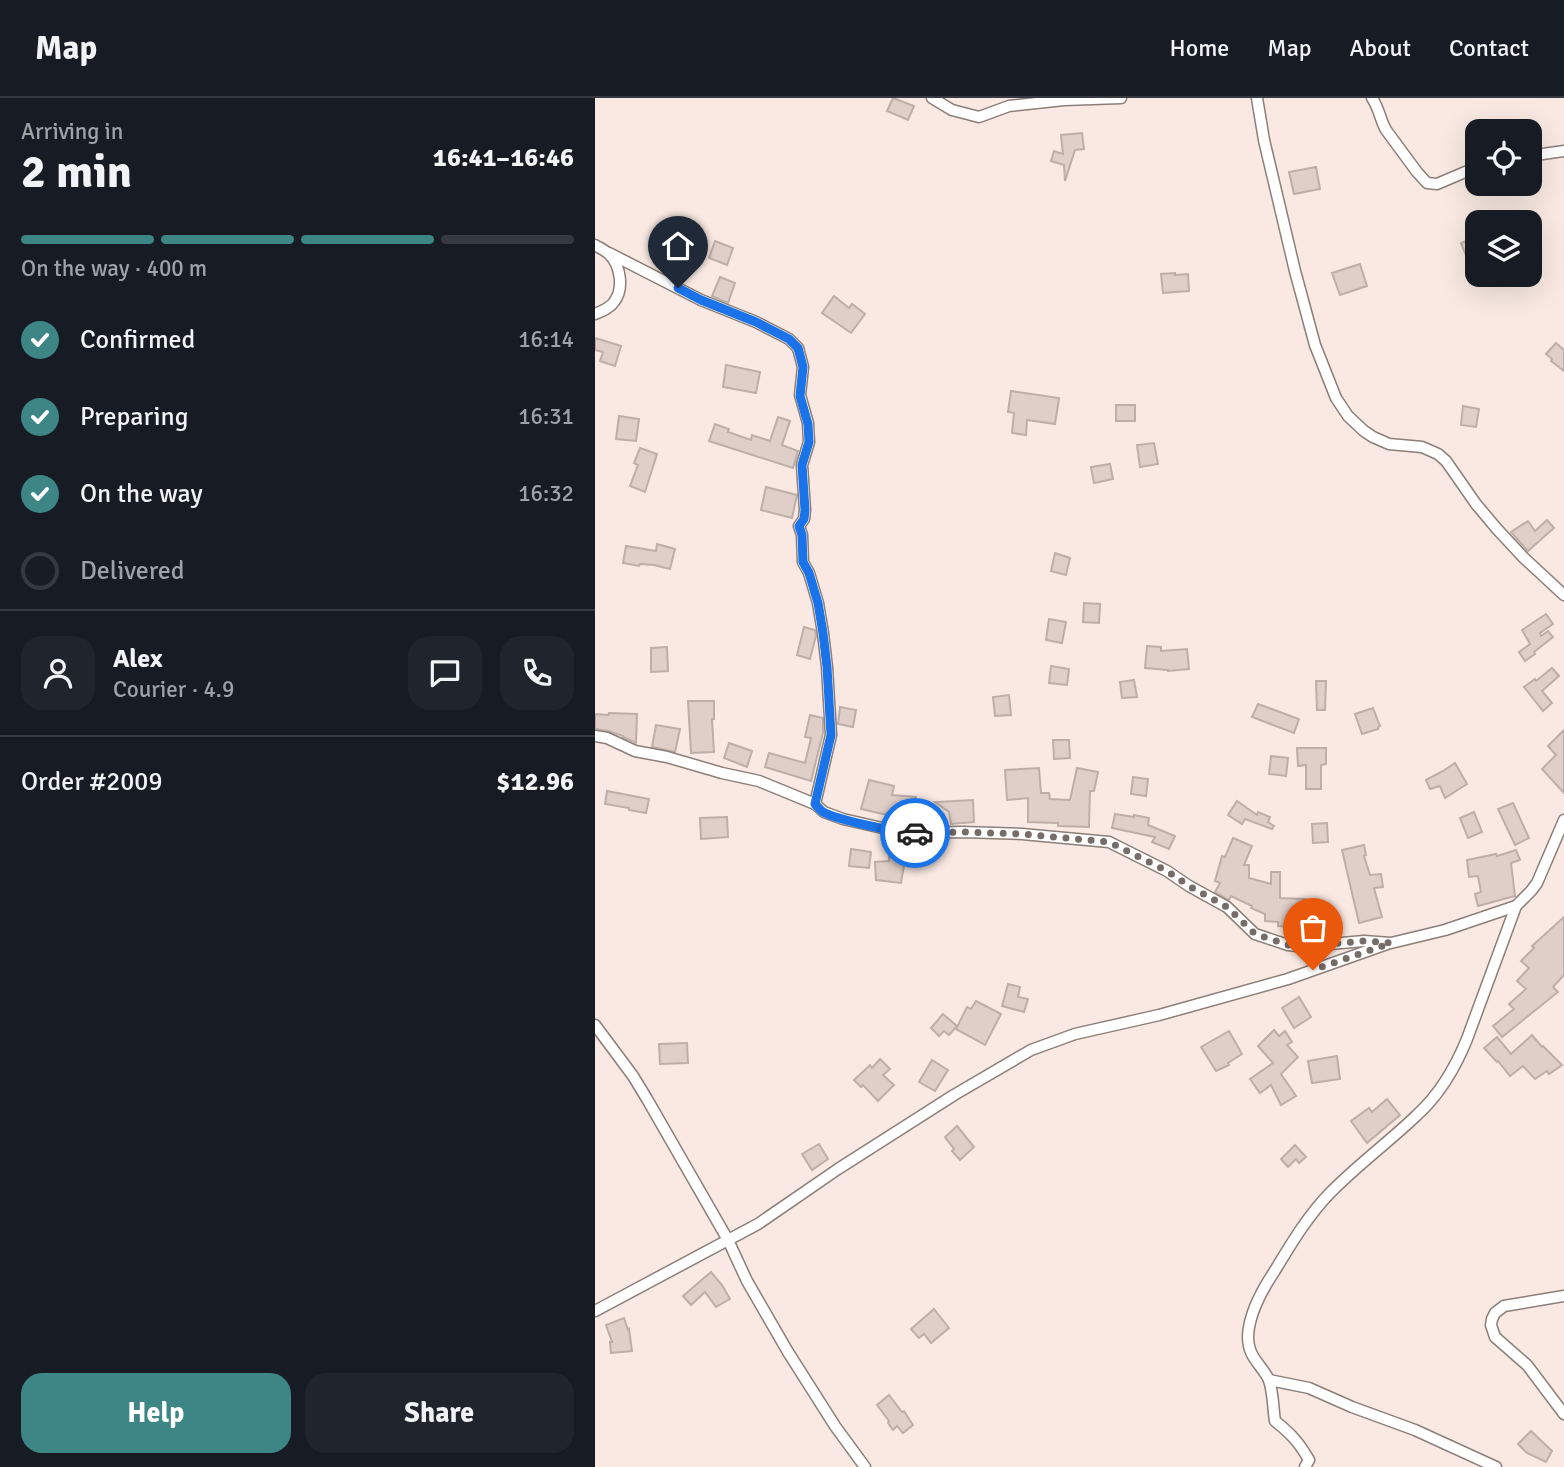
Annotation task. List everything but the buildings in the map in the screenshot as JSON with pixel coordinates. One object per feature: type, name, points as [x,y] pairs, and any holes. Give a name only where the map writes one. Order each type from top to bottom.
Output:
[{"type":"street","points":[[932,98],[953,110],[979,117],[1009,106],[1121,98]]},
{"type":"street","points":[[1257,98],[1264,140],[1295,271],[1315,345],[1336,398],[1348,416],[1373,437],[1389,444],[1431,449],[1438,454],[1496,529],[1564,595]]},
{"type":"street","points":[[1372,98],[1385,130],[1427,183],[1437,184],[1465,172]]},
{"type":"street","points":[[1542,154],[1564,151]]},
{"type":"street","points":[[595,246],[701,300],[756,322],[789,339],[798,348],[803,367],[800,396],[808,424],[809,442],[802,465],[805,510],[804,519],[799,526],[803,562],[818,603],[823,633],[831,735],[815,804]]},
{"type":"street","points":[[595,314],[610,306],[619,293],[620,279],[609,253]]},
{"type":"street","points":[[595,736],[607,737],[635,751],[759,781],[815,804],[824,812],[843,819],[904,833],[1022,834],[1109,842],[1167,871],[1227,907],[1255,934],[1288,945],[1317,948],[1364,941],[1391,943]]},
{"type":"street","points":[[595,1311],[758,1224],[954,1095],[1031,1050],[1075,1034],[1159,1015],[1287,979],[1391,943],[1445,930],[1516,905],[1537,883],[1559,842],[1564,820]]},
{"type":"street","points":[[1310,1465],[1296,1438],[1275,1420],[1269,1380],[1253,1359],[1248,1340],[1250,1321],[1265,1286],[1311,1214],[1354,1170],[1419,1114],[1461,1055],[1516,905]]},
{"type":"street","points":[[595,1025],[640,1087],[728,1240],[747,1281],[788,1352],[835,1426],[865,1467]]},
{"type":"street","points":[[1564,1296],[1504,1307],[1495,1313],[1491,1325],[1495,1337],[1527,1365],[1564,1414]]},
{"type":"street","points":[[1269,1380],[1309,1388],[1415,1430],[1496,1467]]},
{"type":"way so far","points":[[915,833],[1022,834],[1109,842],[1167,871],[1227,907],[1255,934],[1288,945],[1317,948],[1364,941],[1391,943],[1313,970]]},
{"type":"route","points":[[678,288],[756,322],[794,342],[798,348],[803,367],[800,396],[808,424],[809,442],[802,465],[805,510],[804,519],[799,526],[803,562],[818,603],[823,633],[831,735],[815,804],[824,812],[843,819],[915,833]]}]
